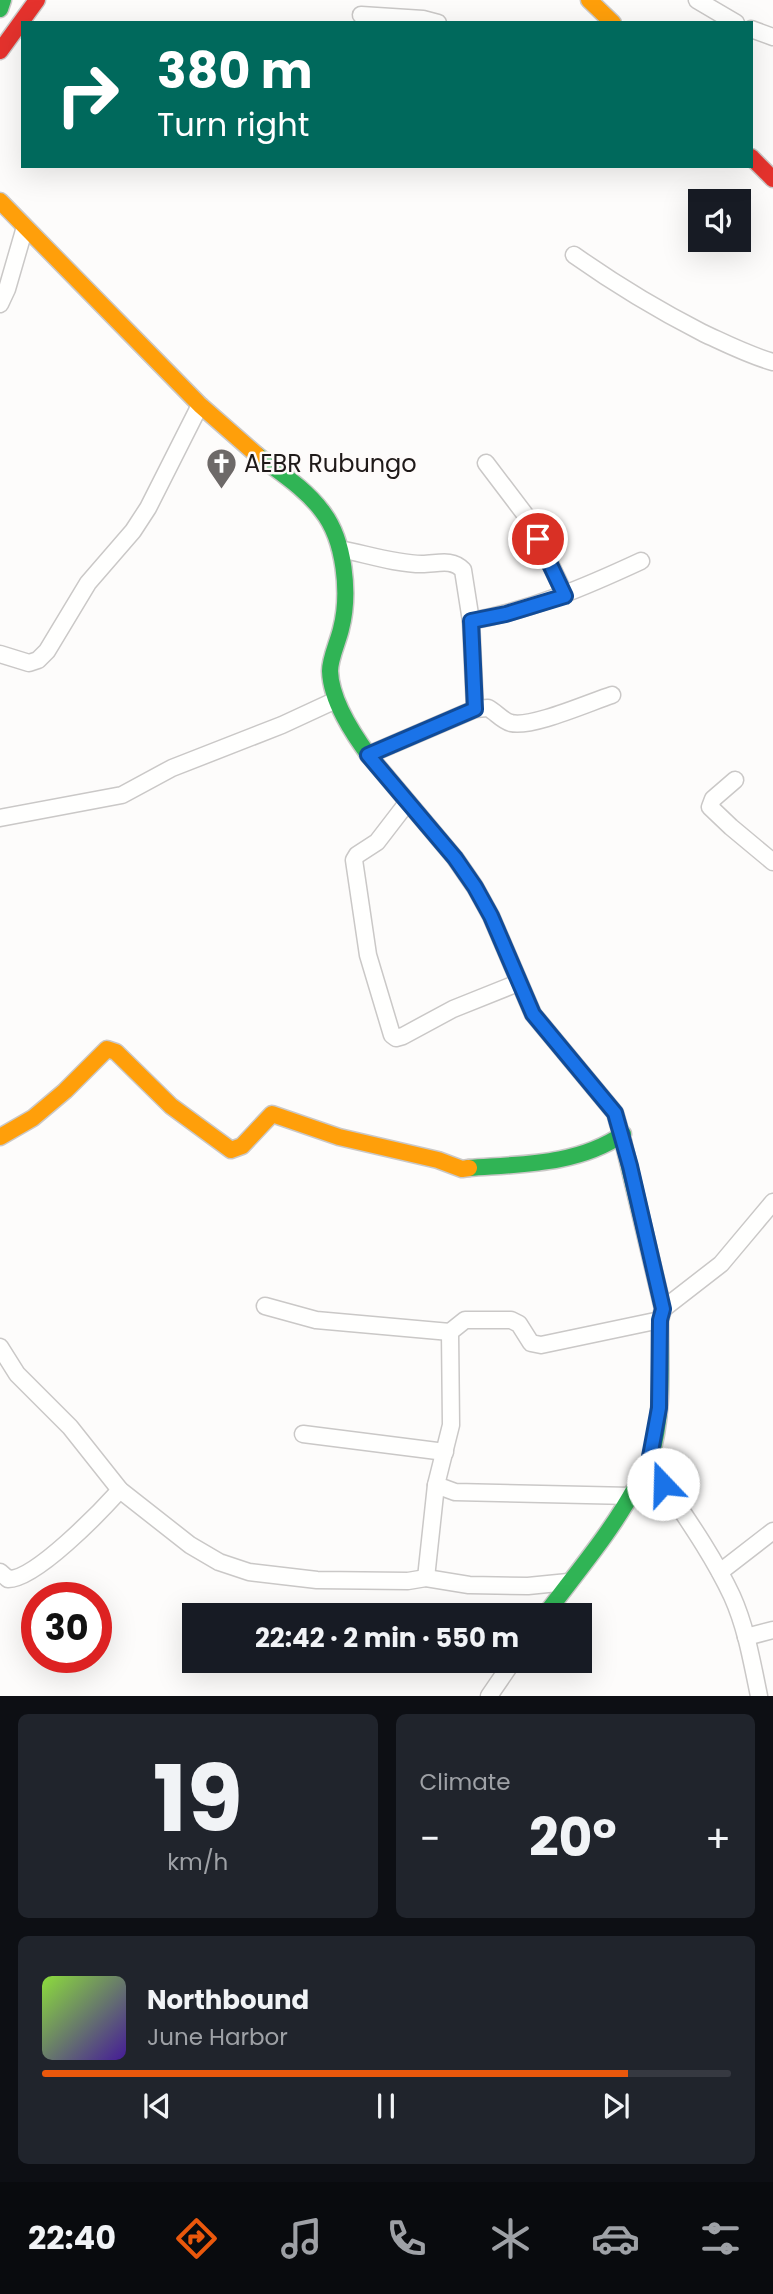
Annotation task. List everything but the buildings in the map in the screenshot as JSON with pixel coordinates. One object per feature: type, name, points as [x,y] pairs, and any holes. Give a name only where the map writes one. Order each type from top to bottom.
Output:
[{"type":"street","points":[[0,9],[3,0]]},
{"type":"street","points":[[22,21],[37,0]]},
{"type":"street","points":[[589,0],[611,21]]},
{"type":"street","points":[[696,0],[733,21]]},
{"type":"street","points":[[361,15],[430,21]]},
{"type":"street","points":[[0,51],[21,22]]},
{"type":"street","points":[[753,30],[773,37]]},
{"type":"street","points":[[753,160],[773,179]]},
{"type":"street","points":[[0,201],[200,405],[300,489],[323,512],[340,549],[345,582],[342,626],[330,669],[342,715],[368,755],[455,858],[475,887],[539,1023],[615,1113],[662,1314],[659,1408],[649,1462],[631,1496],[612,1529],[553,1603]]},
{"type":"street","points":[[0,304],[25,227]]},
{"type":"street","points":[[574,255],[663,313],[749,356],[773,362]]},
{"type":"street","points":[[0,654],[29,663],[47,651],[88,583],[133,531],[148,508],[200,405]]},
{"type":"street","points":[[485,463],[530,521],[565,596]]},
{"type":"street","points":[[340,549],[418,564],[451,562],[463,570],[471,621],[475,709]]},
{"type":"street","points":[[471,621],[506,614],[565,596],[641,561]]},
{"type":"street","points":[[368,755],[475,709],[488,708],[515,724],[549,717],[612,695]]},
{"type":"street","points":[[0,818],[122,795],[172,768],[282,725],[336,699]]},
{"type":"street","points":[[735,780],[713,799],[710,807],[773,862]]},
{"type":"street","points":[[407,803],[377,842],[354,860],[368,956],[392,1035],[396,1038],[403,1036],[453,1009],[518,983]]},
{"type":"street","points":[[0,1137],[33,1118],[107,1049],[116,1052],[171,1106],[231,1150],[242,1146],[272,1114],[339,1137],[426,1157],[461,1169],[554,1161],[604,1147],[622,1134]]},
{"type":"street","points":[[265,1306],[316,1320],[450,1332],[465,1320],[511,1320],[519,1324],[531,1343],[541,1345],[662,1314],[721,1264],[773,1202]]},
{"type":"street","points":[[426,1578],[436,1485],[451,1425],[450,1332]]},
{"type":"street","points":[[0,1347],[17,1374],[70,1427],[120,1490],[190,1545],[219,1562],[249,1572],[317,1580],[408,1581],[426,1578],[469,1585],[497,1586],[568,1582]]},
{"type":"street","points":[[303,1434],[445,1452]]},
{"type":"street","points":[[649,1462],[720,1572],[733,1599],[746,1637],[759,1696]]},
{"type":"street","points":[[436,1485],[455,1492],[631,1496]]},
{"type":"street","points":[[0,1573],[8,1579],[16,1579],[52,1555],[80,1532],[120,1490]]},
{"type":"street","points":[[720,1572],[773,1531]]},
{"type":"street","points":[[746,1637],[773,1630]]},
{"type":"street","points":[[489,1696],[505,1673]]},
{"type":"traffic: fast","points":[[0,9],[3,0]]},
{"type":"traffic: fast","points":[[257,455],[308,495],[322,511],[336,537],[344,568],[345,600],[341,629],[330,666],[331,682],[344,717],[370,757]]},
{"type":"traffic: fast","points":[[469,1168],[529,1164],[568,1157],[587,1152],[623,1134]]},
{"type":"traffic: fast","points":[[554,1603],[604,1537],[643,1474],[649,1463],[657,1425],[660,1320],[663,1309],[623,1141]]},
{"type":"traffic: slow","points":[[589,0],[611,21]]},
{"type":"traffic: slow","points":[[0,201],[200,405],[257,455]]},
{"type":"traffic: slow","points":[[370,757],[455,858],[475,887],[491,916],[533,1014],[615,1113],[623,1141]]},
{"type":"traffic: slow","points":[[0,1137],[33,1118],[107,1049],[116,1052],[171,1106],[231,1150],[242,1146],[272,1114],[339,1137],[438,1160],[462,1169],[469,1168]]},
{"type":"traffic: jam","points":[[22,21],[37,0]]},
{"type":"traffic: jam","points":[[0,51],[21,22]]},
{"type":"traffic: jam","points":[[753,159],[773,179]]},
{"type":"place","name":"AEBR Rubungo","points":[[221,491]]},
{"type":"route","points":[[538,539],[565,596],[506,614],[471,621],[475,709],[368,755],[455,858],[491,916],[533,1014],[615,1113],[663,1309],[660,1320],[659,1408],[649,1462],[663,1484]]}]
